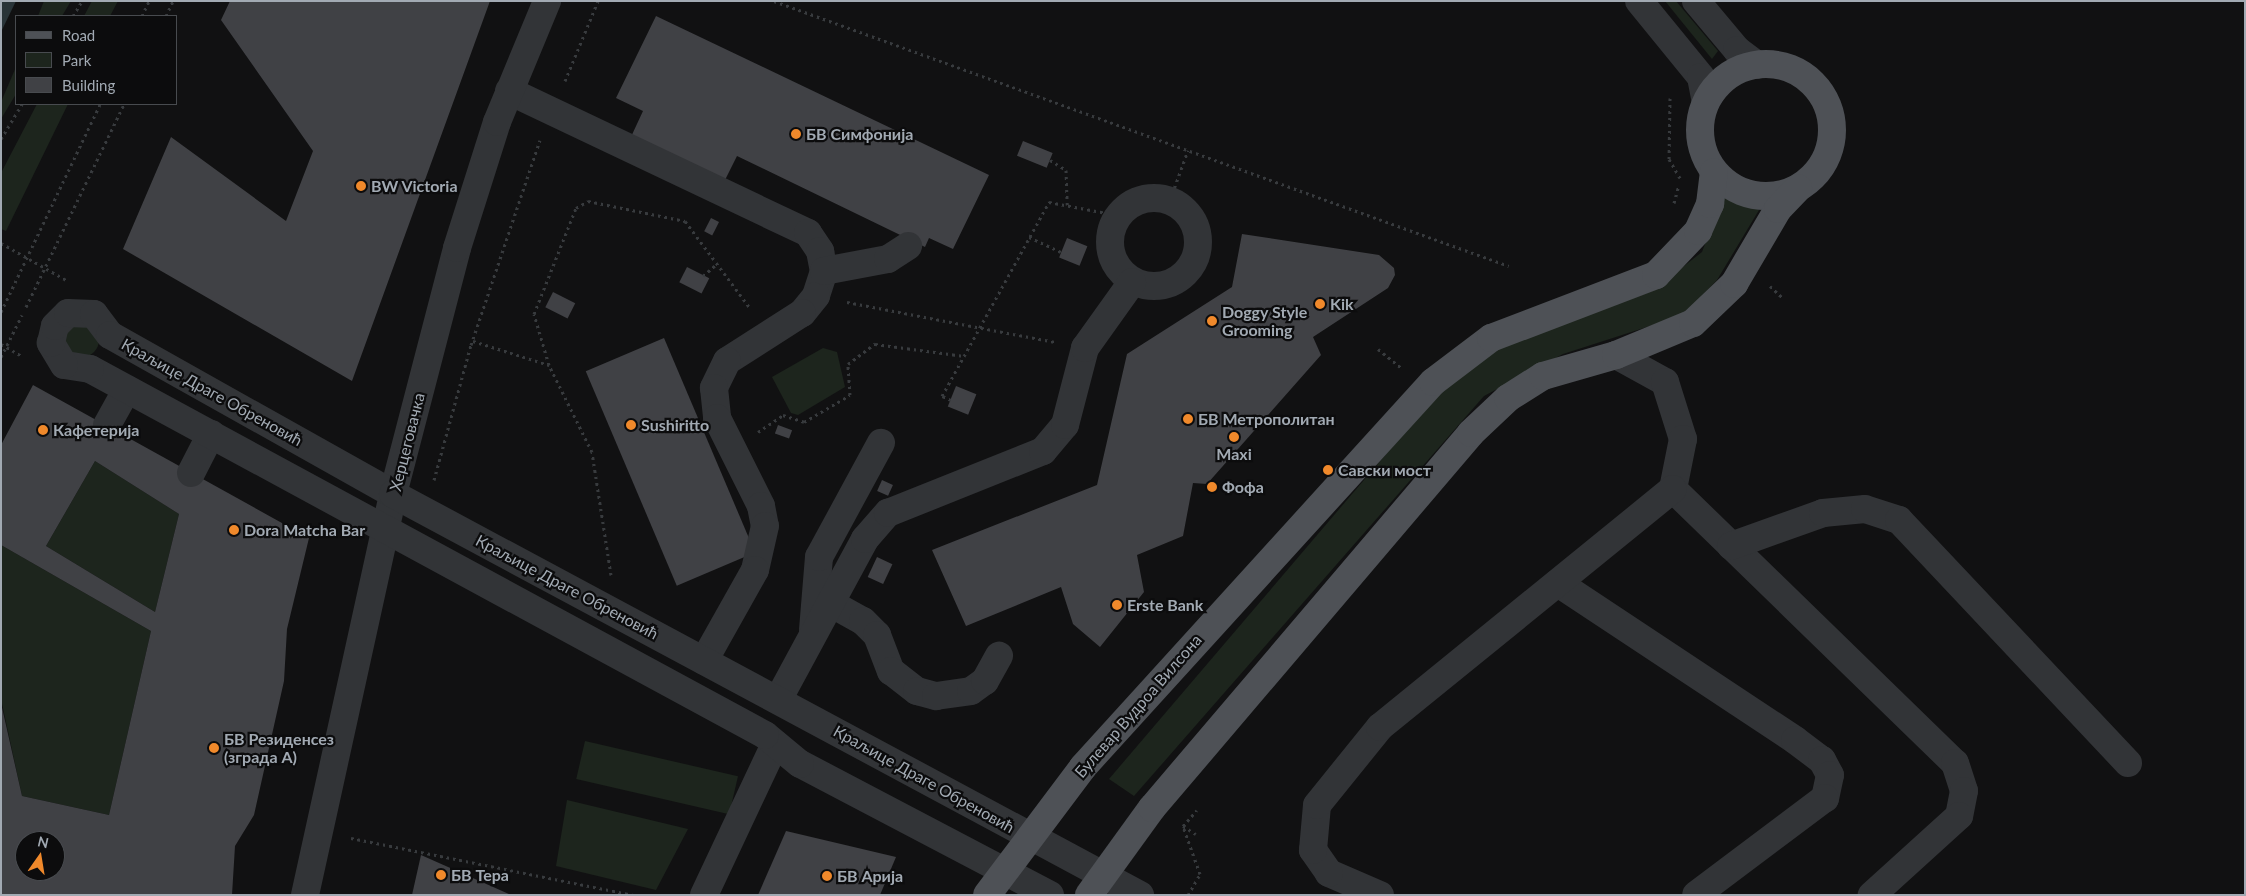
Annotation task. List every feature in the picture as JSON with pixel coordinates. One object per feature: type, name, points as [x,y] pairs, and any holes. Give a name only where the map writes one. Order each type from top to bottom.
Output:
[{"type":"main road","points":[[1096,885],[1152,808],[1471,433],[1508,398],[1542,376],[1616,355],[1693,323],[1714,306],[1734,284],[1778,209],[1823,162],[1830,118],[1818,90],[1801,75],[1776,66],[1757,65],[1732,74],[1706,102],[1701,143],[1714,172],[1750,195],[1771,196],[1798,188]]},
{"type":"main road","name":"Булевар Вудроа Вилсона","points":[[987,895],[1083,766],[1433,382],[1491,338],[1656,275],[1698,230],[1710,204],[1714,172]]},
{"type":"street","name":"Херцеговачка","points":[[305,895],[393,494],[457,248],[509,91],[547,1]]},
{"type":"street","points":[[1640,1],[1701,77],[1706,102]]},
{"type":"street","points":[[1696,1],[1737,50],[1757,65]]},
{"type":"street","points":[[509,91],[808,233],[820,251],[824,270],[816,296],[802,312],[727,362],[714,388],[717,418],[761,506],[765,526],[755,570],[704,661]]},
{"type":"street","points":[[1141,198],[1170,200],[1190,215],[1198,238],[1194,261],[1178,280],[1156,287],[1132,282],[1114,264],[1108,238],[1117,214],[1141,198]]},
{"type":"street","points":[[824,270],[888,259],[908,246]]},
{"type":"street","points":[[778,700],[811,644],[865,539],[888,513],[1043,451],[1065,425],[1085,348],[1132,282]]},
{"type":"street","name":"Краљице Драге Обреновић","points":[[1050,895],[800,764],[775,744],[211,434],[90,369],[72,369],[58,359],[51,343],[60,320],[77,311],[94,314],[110,335],[393,494],[1030,837],[1096,885],[1140,895]]},
{"type":"street","points":[[1380,895],[1329,873],[1313,850],[1317,805],[1380,727],[1673,489],[1684,439],[1665,382],[1616,355]]},
{"type":"street","points":[[107,426],[127,389]]},
{"type":"street","points":[[191,473],[211,434]]},
{"type":"street","points":[[811,644],[819,557],[881,443]]},
{"type":"street","points":[[1673,489],[1954,763],[1964,791],[1960,816],[1872,895]]},
{"type":"street","points":[[1731,546],[1823,513],[1865,510],[1898,520],[2128,763]]},
{"type":"street","points":[[1558,583],[1795,740],[1822,760],[1830,775],[1825,798],[1696,895]]},
{"type":"street","points":[[832,604],[863,621],[877,635],[891,671],[916,691],[936,696],[971,691],[985,681],[999,656]]},
{"type":"street","points":[[704,895],[775,744]]},
{"type":"path","points":[[74,15],[82,1]]},
{"type":"path","points":[[142,15],[149,1]]},
{"type":"path","points":[[166,15],[173,1]]},
{"type":"path","points":[[434,483],[473,341],[529,166],[598,1]]},
{"type":"path","points":[[774,1],[1509,266]]},
{"type":"path","points":[[1668,160],[1670,91]]},
{"type":"path","points":[[1,139],[21,105]]},
{"type":"path","points":[[1,312],[100,105]]},
{"type":"path","points":[[1,357],[124,105]]},
{"type":"path","points":[[1170,200],[1188,150]]},
{"type":"path","points":[[1050,160],[1066,170],[1068,206]]},
{"type":"path","points":[[612,583],[592,452],[549,365],[534,314],[576,208],[588,202],[685,221],[769,334]]},
{"type":"path","points":[[951,400],[942,396],[1049,202],[1117,214]]},
{"type":"path","points":[[1030,237],[1061,252]]},
{"type":"path","points":[[1,242],[28,256]]},
{"type":"path","points":[[703,276],[717,264]]},
{"type":"path","points":[[816,296],[1085,348]]},
{"type":"path","points":[[473,341],[549,365]]},
{"type":"path","points":[[1,344],[31,361]]},
{"type":"path","points":[[756,434],[783,415],[804,422],[850,395],[848,364],[875,344],[964,356]]},
{"type":"path","points":[[1176,822],[1196,834]]},
{"type":"path","points":[[351,838],[634,895]]},
{"type":"path","points":[[1188,895],[1200,874]]},
{"type":"green space","points":[[44,1],[71,1],[63,15],[38,15]]},
{"type":"green space","points":[[92,1],[118,1],[111,15],[85,15]]},
{"type":"green space","points":[[1665,1],[1676,1],[1718,51],[1712,59]]},
{"type":"green space","points":[[15,69],[15,96],[1,119],[1,102]]},
{"type":"green space","points":[[36,105],[68,105],[6,231],[1,229],[1,173]]},
{"type":"green space","points":[[1725,191],[1759,210],[1717,280],[1695,303],[1678,317],[1563,354],[1484,396],[1134,796],[1109,779],[1422,412],[1481,355],[1652,291],[1702,252]]},
{"type":"green space","points":[[82,323],[89,324],[94,328],[98,333],[98,347],[94,352],[89,356],[82,357],[75,356],[70,352],[66,347],[65,340],[66,333],[70,328],[75,324]]},
{"type":"green space","points":[[823,348],[837,352],[845,387],[798,415],[791,413],[772,377]]},
{"type":"green space","points":[[95,461],[179,514],[155,612],[46,546]]},
{"type":"green space","points":[[1,545],[151,631],[109,815],[22,796],[1,699]]},
{"type":"green space","points":[[585,741],[738,776],[729,814],[576,779]]},
{"type":"green space","points":[[567,800],[688,829],[656,890],[556,866]]},
{"type":"shaded area","points":[[1,1],[16,1],[1,32]]},
{"type":"building","name":"BW Victoria","points":[[230,1],[490,1],[352,381],[123,249],[171,137],[286,221],[313,151],[221,20]]},
{"type":"building","name":"БВ Симфонија","points":[[656,16],[989,175],[953,249],[929,238],[925,247],[737,156],[723,184],[630,139],[643,111],[616,98]]},
{"type":"building","points":[[1023,141],[1053,153],[1047,168],[1017,156]]},
{"type":"building","points":[[711,218],[719,222],[712,235],[704,231]]},
{"type":"building","name":"БВ Метрополитан","points":[[1242,234],[1379,255],[1394,268],[1395,275],[1388,288],[1313,337],[1321,355],[1207,484],[1193,483],[1183,536],[1137,555],[1144,592],[1100,647],[1073,624],[1061,587],[966,626],[932,550],[1097,485],[1127,354],[1232,287]]},
{"type":"building","points":[[1067,238],[1087,246],[1080,266],[1059,257]]},
{"type":"building","points":[[687,267],[709,278],[702,293],[679,282]]},
{"type":"building","points":[[553,292],[575,303],[568,318],[545,307]]},
{"type":"building","points":[[664,338],[755,552],[677,586],[586,371]]},
{"type":"building","points":[[33,385],[309,538],[287,629],[284,681],[254,815],[235,846],[232,895],[1,895],[1,703],[22,796],[109,815],[151,631],[1,545],[1,445]],"holes":[[[95,461],[179,514],[155,612],[46,546]]]},
{"type":"building","points":[[956,386],[976,394],[968,415],[948,406]]},
{"type":"building","points":[[778,425],[792,430],[789,439],[775,433]]},
{"type":"building","points":[[882,480],[893,485],[888,496],[877,491]]},
{"type":"building","points":[[877,557],[892,564],[883,584],[868,577]]},
{"type":"building","name":"БВ Арија","points":[[786,831],[896,857],[880,895],[758,895]]},
{"type":"building","name":"БВ Тера","points":[[421,855],[511,895],[412,895]]},
{"type":"place","name":"БВ Симфонија","points":[[796,134]]},
{"type":"place","name":"BW Victoria","points":[[361,186]]},
{"type":"place","name":"Kik","points":[[1320,304]]},
{"type":"place","name":"Doggy Style Grooming","points":[[1212,321]]},
{"type":"place","name":"БВ Метрополитан","points":[[1188,419]]},
{"type":"place","name":"Sushiritto","points":[[631,425]]},
{"type":"place","name":"Кафетерија","points":[[43,430]]},
{"type":"place","name":"Maxi","points":[[1234,437]]},
{"type":"place","name":"Савски мост","points":[[1328,470]]},
{"type":"place","name":"Фофа","points":[[1212,487]]},
{"type":"place","name":"Dora Matcha Bar","points":[[234,530]]},
{"type":"place","name":"Erste Bank","points":[[1117,605]]},
{"type":"place","name":"БВ Резиденсез (зграда А)","points":[[214,748]]},
{"type":"place","name":"БВ Тера","points":[[441,875]]},
{"type":"place","name":"БВ Арија","points":[[827,876]]}]
